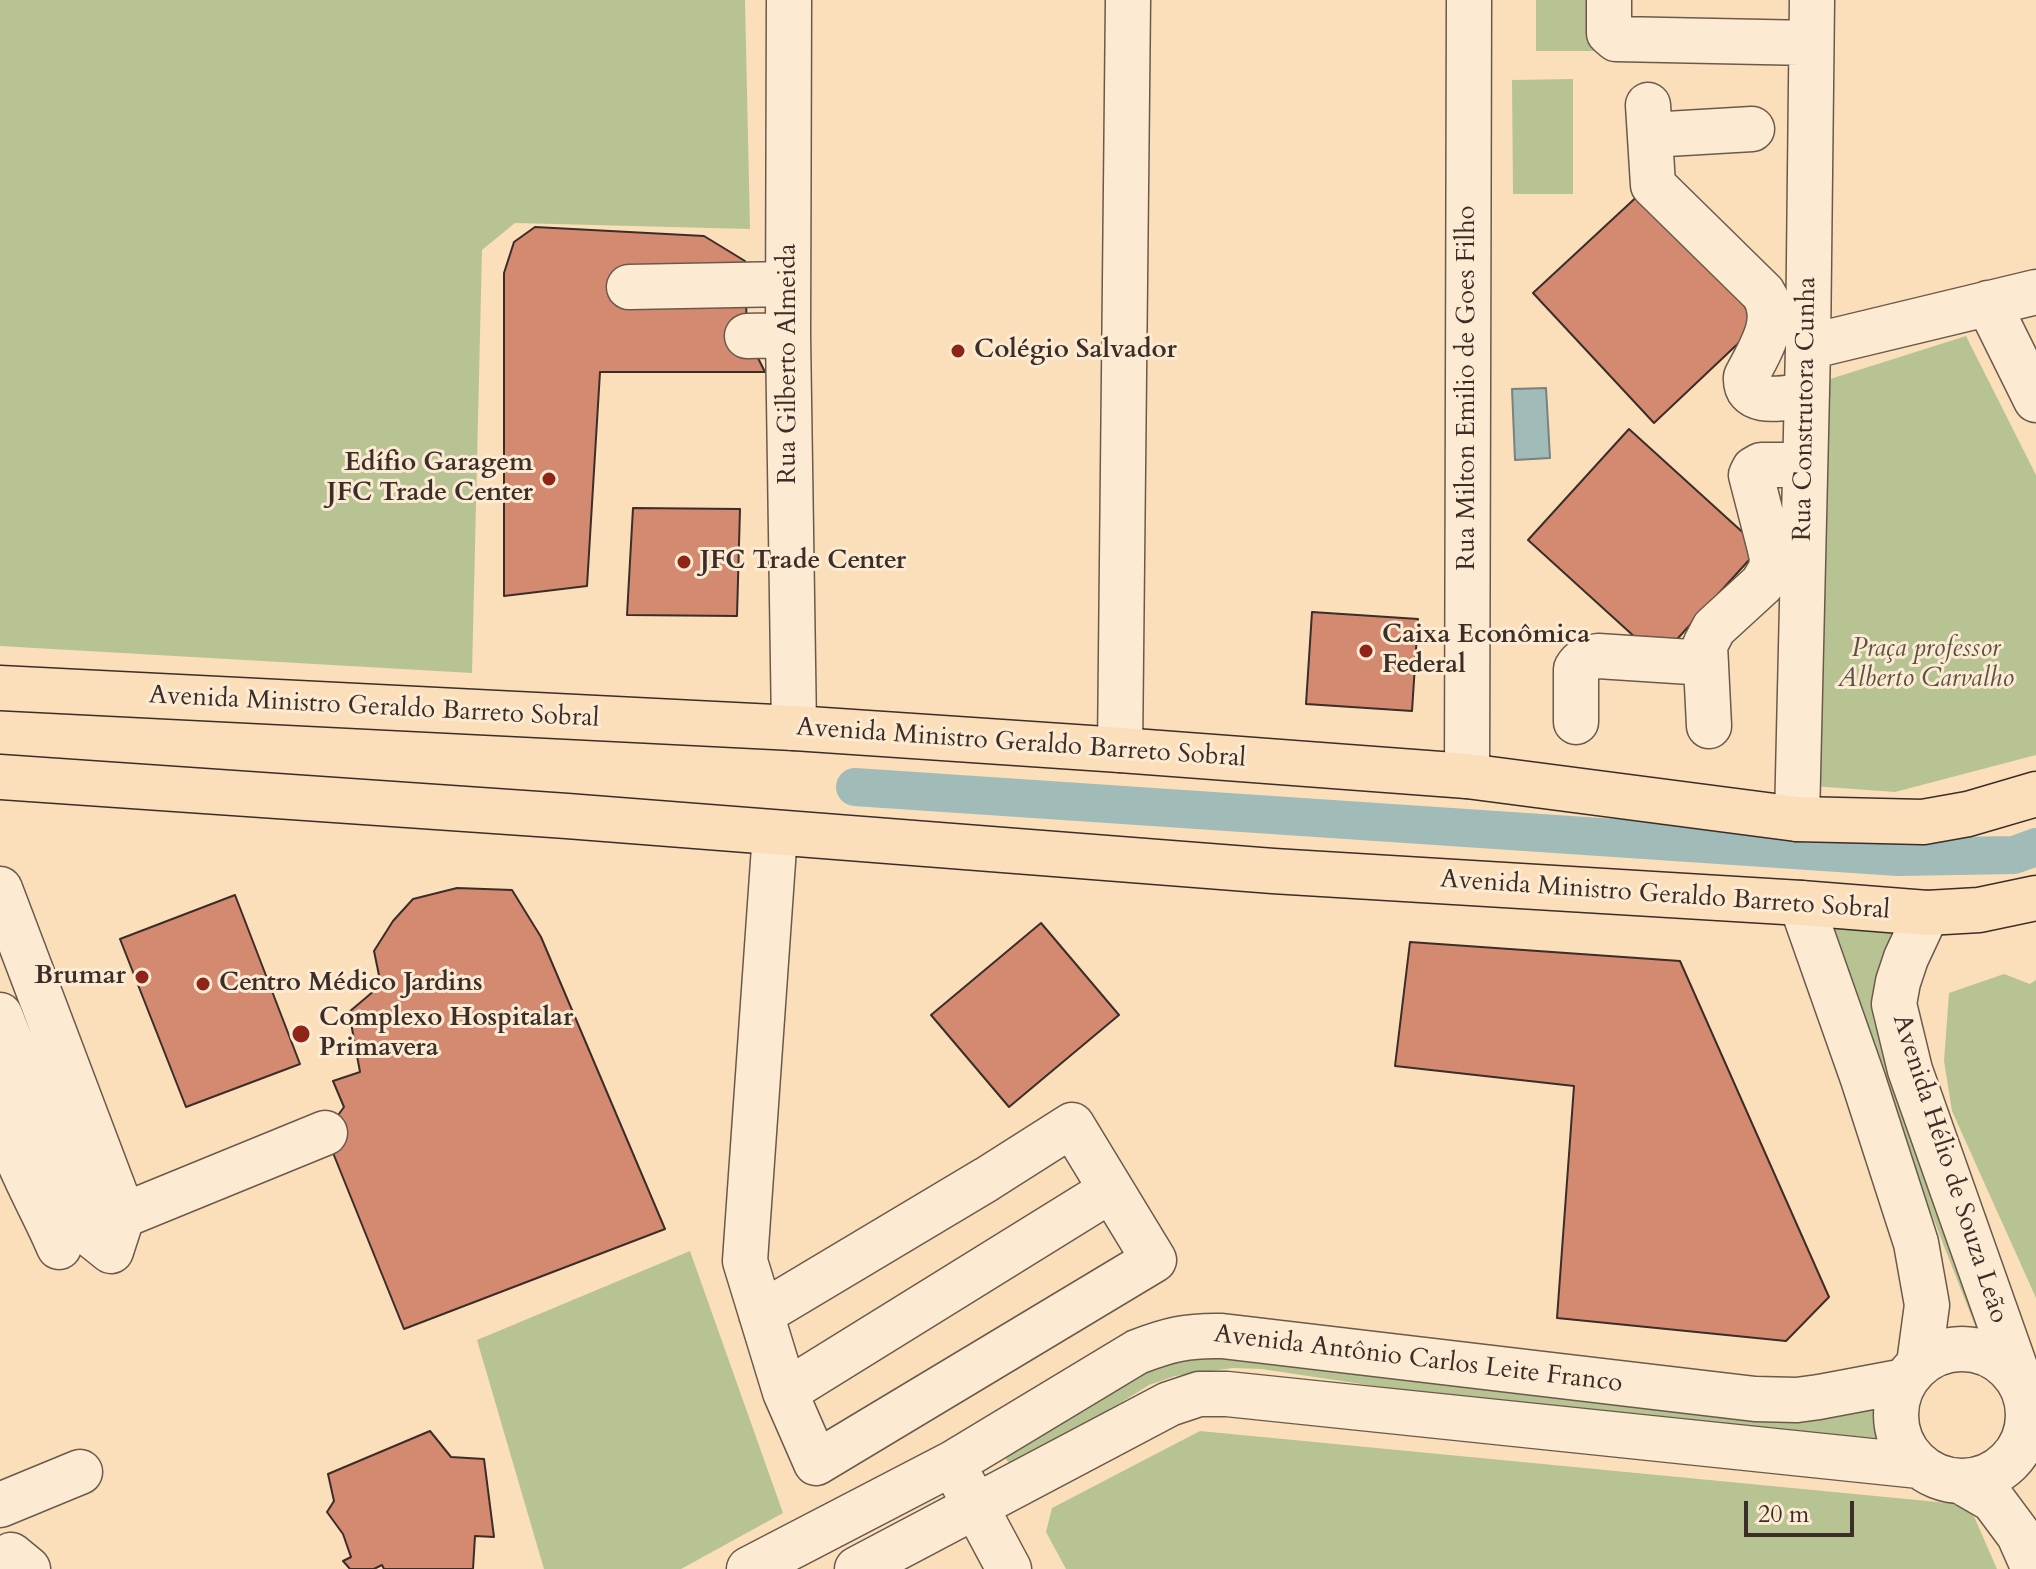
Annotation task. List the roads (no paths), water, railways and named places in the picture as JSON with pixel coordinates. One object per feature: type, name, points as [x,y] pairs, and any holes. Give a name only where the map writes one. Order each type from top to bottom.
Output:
[{"type":"main road","name":"Avenida Ministro Geraldo Barreto Sobral","points":[[0,688],[794,728],[1120,750],[1467,776],[1797,819],[1923,822],[1968,814],[2036,794]]},
{"type":"main road","name":"Avenida Ministro Geraldo Barreto Sobral","points":[[0,777],[1273,871],[1927,913],[1979,910],[2036,898]]},
{"type":"street","name":"Rua Gilberto Almeida","points":[[789,0],[788,284],[767,335],[794,728]]},
{"type":"street","points":[[1120,750],[1128,0]]},
{"type":"street","name":"Rua Milton Emilio de Goes Filho","points":[[1467,776],[1469,0]]},
{"type":"street","points":[[1609,0],[1609,33],[1616,39],[1811,43]]},
{"type":"street","name":"Rua Construtora Cunha","points":[[1797,819],[1812,0]]},
{"type":"street","points":[[1752,129],[1649,120],[1653,185],[1763,293],[1769,303],[1769,328],[1746,377],[1746,386],[1752,395],[1762,400],[1807,395]]},
{"type":"street","points":[[629,287],[788,284]]},
{"type":"street","points":[[1808,347],[2036,292]]},
{"type":"street","points":[[1988,303],[2036,400]]},
{"type":"street","points":[[1709,726],[1705,645],[1708,636],[1762,584],[1771,569],[1772,558],[1751,475],[1761,465],[1805,465]]},
{"type":"street","points":[[1576,722],[1576,669],[1587,658],[1598,656],[1706,663]]},
{"type":"street","points":[[761,1314],[1072,1125],[1154,1260],[816,1463],[785,1392],[761,1314],[745,1261],[775,833]]},
{"type":"street","points":[[0,889],[89,1231]]},
{"type":"street","name":"Avenida Hélio de Souza Leão","points":[[1801,903],[1916,1243],[1927,1305],[1911,1372]]},
{"type":"street","name":"Avenida Hélio de Souza Leão","points":[[1927,913],[1898,982],[1894,1004],[1910,1070],[2028,1402]]},
{"type":"street","points":[[0,1015],[89,1231]]},
{"type":"street","points":[[0,1092],[1,1110],[28,1183],[89,1231]]},
{"type":"street","points":[[89,1231],[325,1133]]},
{"type":"street","points":[[785,1392],[1111,1190]]},
{"type":"street","name":"Avenida Antônio Carlos Leite Franco","points":[[749,1569],[953,1463],[1137,1352],[1192,1335],[1755,1399],[1797,1400],[1911,1372],[1939,1352],[1962,1348],[1984,1352],[2005,1363],[2028,1402]]},
{"type":"street","points":[[1911,1372],[1896,1403],[1896,1427],[1904,1448],[1919,1466]]},
{"type":"street","name":"Avenida Antônio Carlos Leite Franco","points":[[857,1569],[1169,1404],[1199,1394],[1227,1394],[1919,1466],[1939,1478],[1962,1482]]},
{"type":"street","points":[[1962,1482],[1995,1472],[2005,1466],[2020,1448],[2028,1427],[2028,1402]]},
{"type":"street","points":[[953,1463],[1009,1569]]},
{"type":"street","points":[[0,1505],[80,1472]]},
{"type":"street","points":[[1962,1482],[1993,1500],[2019,1535],[2034,1569]]},
{"type":"water","points":[[1546,388],[1550,458],[1515,460],[1512,389]]},
{"type":"waterway","points":[[855,787],[1898,857],[2014,855],[2036,847]]},
{"type":"place","name":"Colégio Salvador","points":[[958,351]]},
{"type":"place","name":"Edífio Garagem JFC Trade Center","points":[[549,479]]},
{"type":"place","name":"JFC Trade Center","points":[[684,562]]},
{"type":"place","name":"Caixa Econômica Federal","points":[[1366,651]]},
{"type":"place","name":"Brumar","points":[[142,977]]},
{"type":"place","name":"Centro Médico Jardins","points":[[203,984]]},
{"type":"place","name":"Complexo Hospitalar Primavera","points":[[301,1034]]},
{"type":"park label","name":"Praça professor Alberto Carvalho","points":[[1926,665]]}]
